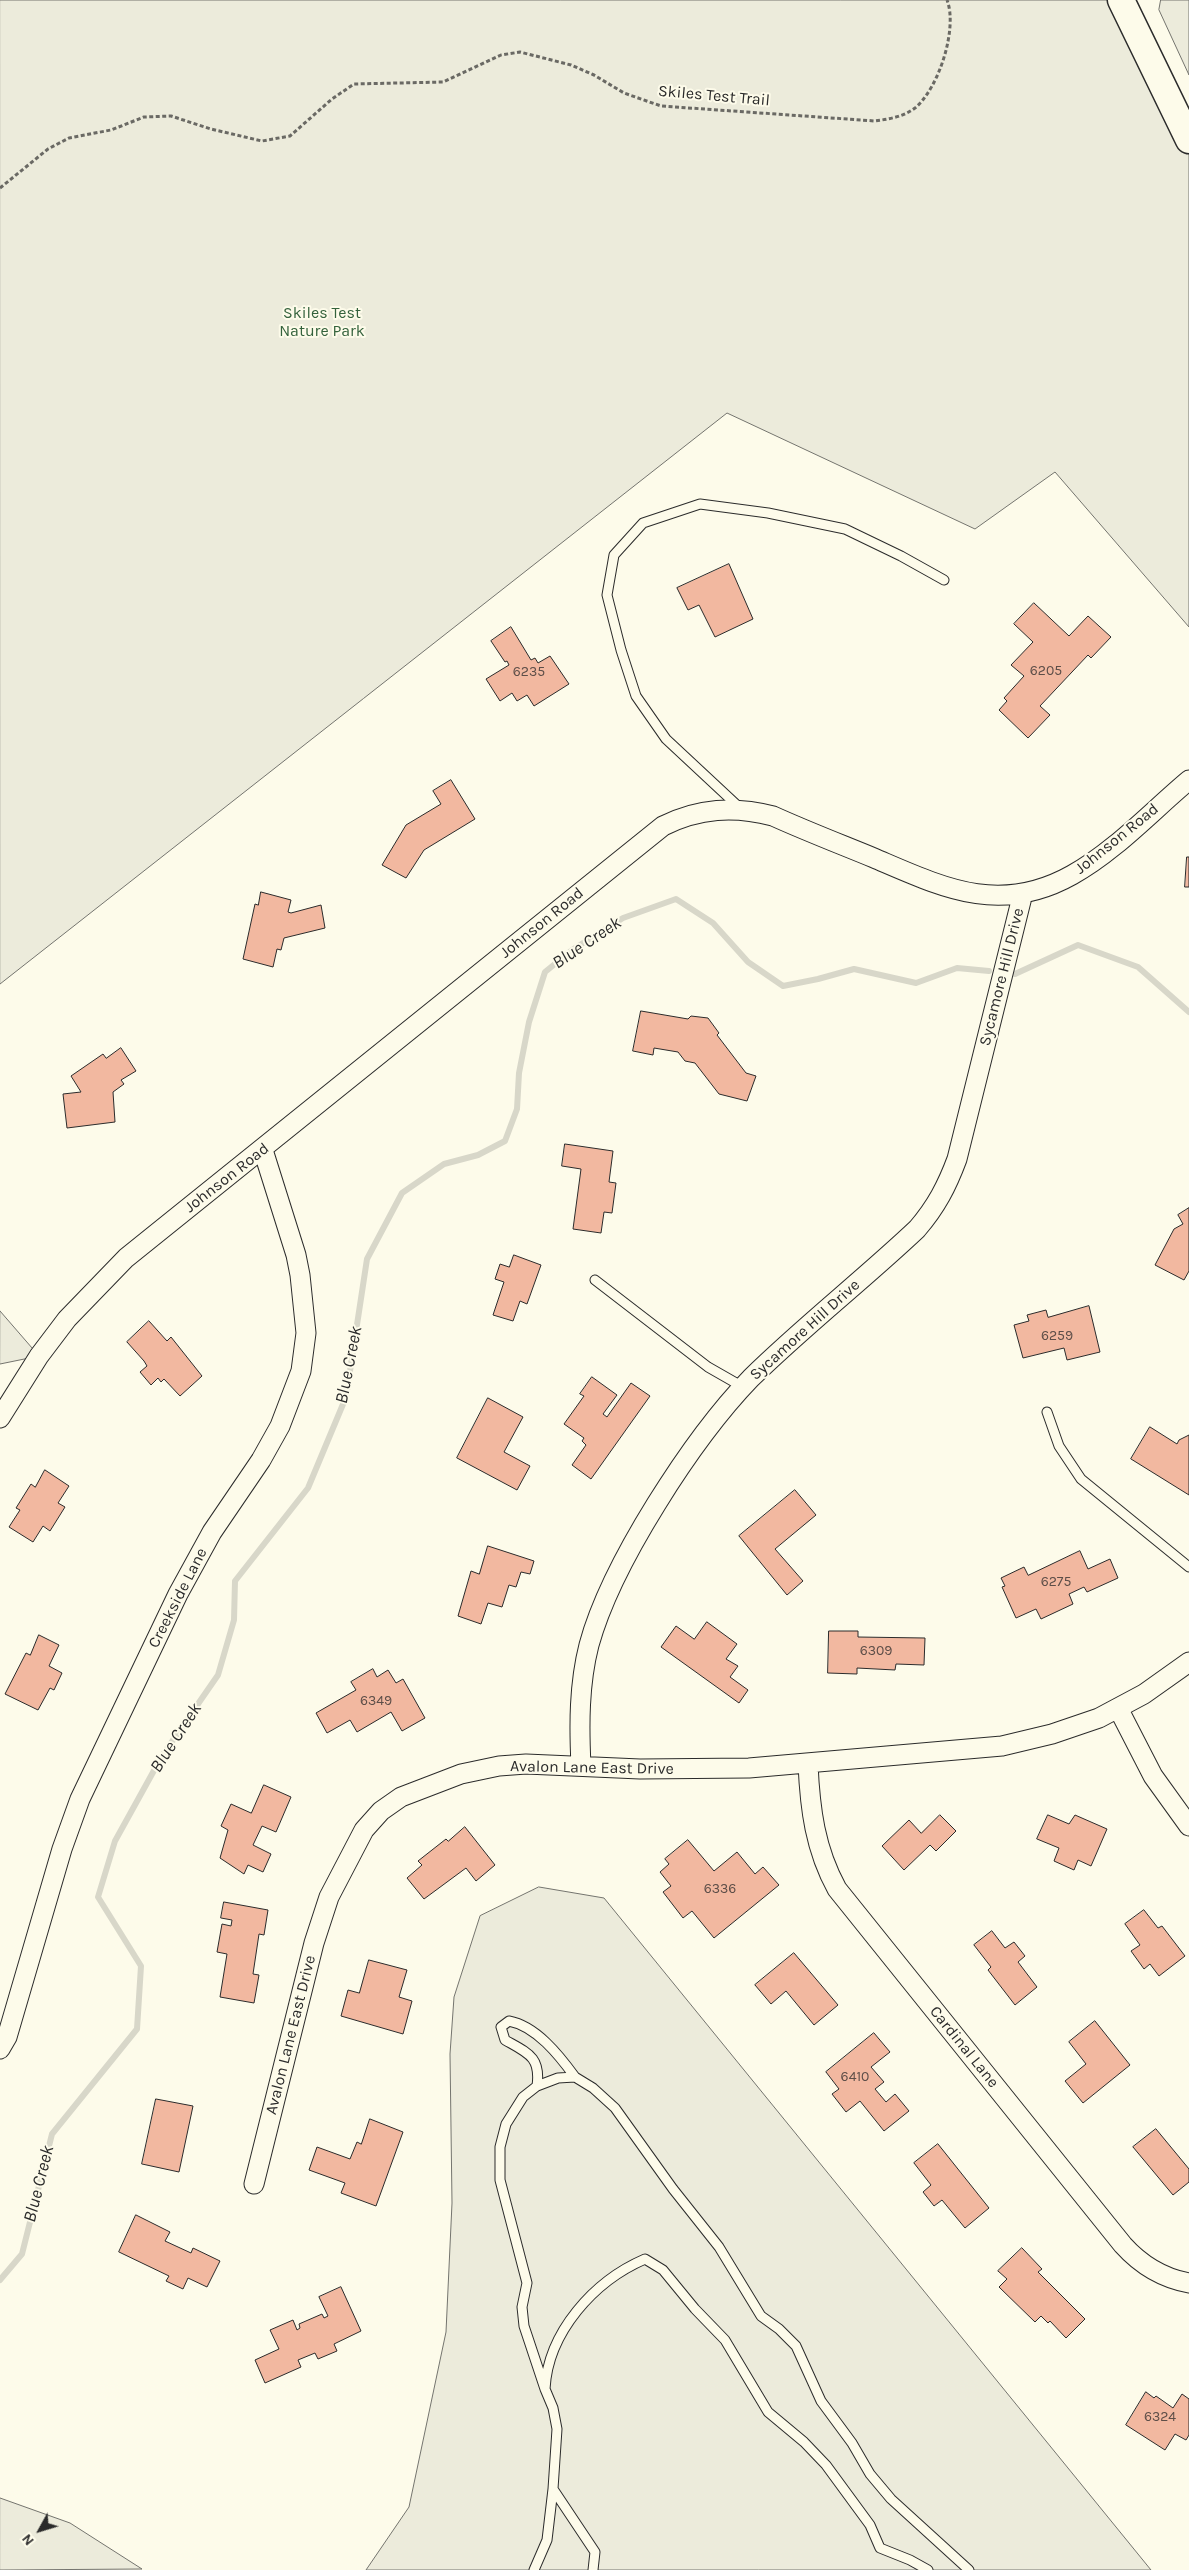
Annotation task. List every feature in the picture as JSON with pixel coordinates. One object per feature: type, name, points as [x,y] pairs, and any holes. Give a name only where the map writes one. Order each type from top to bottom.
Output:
[{"type":"main road","points":[[1121,0],[1189,140]]},
{"type":"street","name":"Johnson Road","points":[[0,1418],[39,1356],[85,1299],[126,1258],[263,1150],[663,826],[702,812],[742,810],[773,816],[948,889],[985,896],[1023,893],[1055,883],[1086,867],[1189,780]]},
{"type":"street","name":"Sycamore Hill Drive","points":[[581,1765],[579,1725],[583,1675],[589,1645],[603,1606],[624,1563],[667,1489],[719,1416],[743,1387],[788,1344],[917,1229],[940,1200],[957,1159],[1023,893]]},
{"type":"street","name":"Creekside Lane","points":[[0,2049],[6,2037],[62,1849],[80,1799],[178,1594],[212,1532],[261,1460],[280,1426],[301,1371],[306,1333],[300,1275],[296,1255],[263,1150]]},
{"type":"street","name":"Avalon Lane East Drive","points":[[254,2184],[319,1925],[341,1870],[368,1825],[381,1811],[401,1797],[461,1774],[498,1766],[526,1764],[690,1769],[808,1764],[1002,1746],[1072,1728],[1118,1708],[1160,1684],[1189,1662]]},
{"type":"street","points":[[1118,1708],[1153,1776],[1189,1826]]},
{"type":"street","name":"Cardinal Lane","points":[[808,1764],[815,1837],[828,1873],[837,1889],[1123,2245],[1136,2259],[1168,2279],[1189,2283]]},
{"type":"lane","points":[[742,810],[666,739],[636,696],[621,650],[607,595],[614,555],[643,524],[700,504],[768,513],[845,529],[901,556],[944,580]]},
{"type":"lane","points":[[595,1280],[708,1367],[743,1387]]},
{"type":"lane","points":[[1047,1412],[1059,1446],[1081,1479],[1189,1567]]},
{"type":"lane","points":[[538,2086],[539,2072],[535,2060],[505,2040],[501,2027],[509,2021],[521,2023],[560,2056],[575,2077],[593,2088],[615,2108],[673,2189],[719,2247],[761,2316],[779,2328],[796,2346],[821,2401],[852,2443],[870,2474],[912,2519],[969,2570]]},
{"type":"lane","points":[[534,2570],[547,2540],[553,2489],[556,2429],[553,2408],[524,2326],[522,2307],[527,2284],[500,2180],[500,2147],[506,2124],[524,2097],[538,2086],[558,2078],[575,2077]]},
{"type":"lane","points":[[545,2389],[546,2375],[551,2360],[573,2314],[627,2267],[645,2259],[663,2270],[724,2340],[768,2412],[804,2442],[826,2465],[870,2525],[880,2548],[910,2560],[928,2570]]},
{"type":"lane","points":[[553,2489],[595,2552],[593,2570]]},
{"type":"path","name":"Skiles Test Trail","points":[[0,188],[48,149],[69,138],[111,130],[144,117],[171,116],[211,129],[262,140],[290,136],[332,99],[354,84],[443,82],[501,55],[520,52],[571,65],[594,75],[624,93],[661,106],[875,121],[896,117],[916,107],[932,84],[942,62],[950,38],[952,12],[947,0]]},
{"type":"green space","name":"Skiles Test Nature Park","points":[[0,0],[1121,0],[1189,139],[1189,627],[1055,472],[975,529],[727,413],[0,984]]},
{"type":"green space","points":[[1161,0],[1189,0],[1189,75],[1159,10]]},
{"type":"green space","points":[[0,1311],[39,1356],[0,1364]]},
{"type":"green space","points":[[539,1887],[604,1898],[1151,2570],[366,2570],[409,2507],[446,2332],[452,2203],[450,2054],[454,1997],[480,1916]]},
{"type":"green space","points":[[0,2498],[70,2523],[142,2569],[0,2570]]},
{"type":"building","points":[[729,564],[753,619],[715,637],[699,605],[688,610],[677,588]]},
{"type":"building","points":[[1034,603],[1069,636],[1088,616],[1111,637],[1091,658],[1088,655],[1040,706],[1050,715],[1028,738],[999,710],[1007,701],[1004,698],[1024,676],[1011,665],[1033,642],[1014,624]]},
{"type":"building","points":[[511,627],[531,660],[535,658],[538,663],[550,656],[569,684],[534,706],[527,695],[517,701],[512,693],[500,701],[486,679],[509,665],[491,641]]},
{"type":"building","points":[[451,780],[475,819],[424,850],[406,878],[382,865],[406,825],[441,804],[433,791]]},
{"type":"building","points":[[1187,857],[1189,857],[1189,887],[1185,887]]},
{"type":"building","points":[[261,892],[291,900],[288,912],[291,913],[321,905],[325,928],[284,938],[281,950],[277,949],[273,967],[243,959],[255,904],[258,905]]},
{"type":"building","points":[[641,1011],[688,1019],[691,1016],[708,1018],[719,1033],[717,1035],[746,1073],[756,1076],[747,1101],[719,1094],[695,1063],[685,1061],[678,1052],[654,1048],[653,1055],[633,1051]]},
{"type":"building","points":[[121,1048],[136,1071],[121,1080],[124,1084],[113,1092],[115,1122],[67,1128],[63,1094],[81,1092],[71,1076],[103,1054],[106,1058]]},
{"type":"building","points":[[565,1144],[613,1151],[609,1182],[616,1183],[612,1213],[604,1212],[601,1233],[573,1229],[581,1169],[562,1166]]},
{"type":"building","points":[[1189,1208],[1189,1271],[1184,1280],[1155,1265],[1174,1229],[1183,1224],[1178,1215]]},
{"type":"building","points":[[514,1255],[541,1265],[527,1304],[520,1301],[513,1321],[493,1315],[504,1282],[495,1279],[500,1264],[509,1267]]},
{"type":"building","points":[[1089,1306],[1100,1352],[1067,1360],[1064,1348],[1023,1358],[1014,1325],[1029,1321],[1027,1315],[1046,1310],[1048,1317]]},
{"type":"building","points":[[149,1321],[167,1341],[171,1337],[202,1376],[180,1396],[164,1379],[161,1382],[158,1378],[151,1385],[140,1372],[147,1366],[127,1342]]},
{"type":"building","points":[[592,1377],[617,1395],[603,1414],[607,1417],[631,1383],[650,1396],[591,1479],[572,1465],[586,1445],[582,1441],[584,1438],[564,1424],[584,1396],[580,1394]]},
{"type":"building","points":[[488,1398],[523,1417],[504,1452],[530,1466],[517,1490],[457,1458]]},
{"type":"building","points":[[1150,1427],[1177,1444],[1179,1440],[1189,1435],[1189,1495],[1131,1459]]},
{"type":"building","points":[[45,1470],[69,1486],[58,1503],[65,1507],[50,1531],[43,1526],[33,1542],[9,1527],[20,1510],[16,1508],[31,1484],[35,1487]]},
{"type":"building","points":[[795,1490],[816,1515],[775,1549],[803,1581],[787,1595],[739,1536]]},
{"type":"building","points":[[488,1546],[534,1561],[530,1574],[521,1572],[516,1587],[509,1585],[502,1607],[488,1603],[481,1624],[458,1616],[471,1571],[479,1574]]},
{"type":"building","points":[[1080,1551],[1088,1569],[1110,1559],[1118,1578],[1087,1592],[1084,1587],[1069,1594],[1073,1604],[1041,1619],[1036,1609],[1016,1618],[1002,1587],[1005,1586],[1001,1578],[1024,1567],[1028,1575]]},
{"type":"building","points":[[707,1622],[737,1644],[726,1659],[738,1666],[730,1677],[748,1690],[739,1703],[661,1647],[676,1626],[694,1639]]},
{"type":"building","points":[[829,1631],[858,1631],[858,1637],[925,1638],[924,1665],[896,1664],[895,1670],[857,1668],[857,1674],[828,1673]]},
{"type":"building","points":[[39,1635],[59,1645],[49,1666],[62,1673],[54,1690],[50,1688],[38,1710],[5,1694],[26,1653],[30,1655]]},
{"type":"building","points":[[373,1669],[377,1677],[388,1670],[396,1683],[403,1679],[425,1718],[402,1731],[391,1712],[357,1732],[350,1720],[327,1733],[316,1713],[356,1690],[351,1682]]},
{"type":"building","points":[[264,1785],[291,1797],[276,1832],[262,1826],[253,1845],[271,1854],[263,1872],[248,1865],[244,1874],[220,1858],[228,1830],[221,1826],[231,1804],[251,1813]]},
{"type":"building","points":[[940,1815],[956,1831],[936,1851],[930,1845],[904,1870],[882,1846],[909,1820],[921,1833]]},
{"type":"building","points":[[1048,1815],[1069,1824],[1075,1815],[1107,1829],[1091,1866],[1078,1860],[1074,1870],[1054,1861],[1059,1848],[1037,1839]]},
{"type":"building","points":[[465,1827],[495,1865],[476,1881],[466,1868],[424,1899],[407,1878],[422,1865],[418,1861]]},
{"type":"building","points":[[688,1840],[714,1871],[737,1852],[755,1874],[763,1867],[779,1885],[714,1938],[692,1911],[683,1918],[663,1892],[671,1886],[660,1872],[669,1864],[665,1859]]},
{"type":"building","points":[[224,1902],[268,1910],[264,1935],[259,1934],[253,1974],[259,1975],[254,2003],[220,1997],[227,1954],[217,1952],[222,1924],[231,1926],[232,1920],[221,1918]]},
{"type":"building","points":[[1144,1910],[1158,1928],[1162,1926],[1185,1956],[1159,1976],[1150,1964],[1144,1969],[1131,1951],[1140,1945],[1125,1924]]},
{"type":"building","points":[[992,1931],[1005,1948],[1014,1942],[1025,1956],[1018,1962],[1037,1987],[1015,2005],[988,1970],[991,1967],[974,1945]]},
{"type":"building","points":[[794,1953],[838,2005],[814,2025],[786,1991],[771,2004],[755,1985]]},
{"type":"building","points":[[369,1960],[407,1970],[399,1997],[412,2001],[403,2034],[341,2016],[348,1990],[359,1993]]},
{"type":"building","points":[[1095,2021],[1130,2065],[1083,2103],[1065,2081],[1086,2064],[1069,2042]]},
{"type":"building","points":[[874,2033],[890,2052],[871,2067],[884,2082],[875,2089],[886,2102],[895,2094],[909,2111],[884,2131],[860,2101],[846,2112],[832,2094],[839,2089],[826,2072]]},
{"type":"building","points":[[156,2099],[193,2106],[179,2172],[142,2164]]},
{"type":"building","points":[[370,2119],[403,2132],[376,2206],[341,2193],[345,2183],[309,2170],[317,2147],[350,2159],[357,2142],[361,2144]]},
{"type":"building","points":[[1156,2129],[1189,2169],[1189,2182],[1173,2195],[1133,2147]]},
{"type":"building","points":[[938,2144],[989,2208],[965,2228],[942,2200],[934,2206],[923,2192],[931,2185],[914,2163]]},
{"type":"building","points":[[136,2215],[170,2232],[165,2241],[191,2253],[193,2248],[220,2261],[207,2287],[188,2278],[183,2289],[166,2281],[169,2276],[119,2252]]},
{"type":"building","points":[[1022,2248],[1042,2269],[1038,2272],[1085,2319],[1066,2338],[1050,2321],[1048,2323],[1041,2316],[1035,2322],[999,2287],[1007,2279],[998,2271]]},
{"type":"building","points":[[341,2287],[361,2331],[334,2344],[337,2351],[318,2359],[315,2353],[298,2360],[301,2367],[265,2383],[255,2360],[279,2349],[270,2330],[293,2320],[297,2330],[300,2328],[299,2324],[322,2314],[324,2318],[328,2316],[319,2297]]},
{"type":"building","points":[[1146,2392],[1154,2398],[1156,2396],[1173,2408],[1182,2394],[1189,2399],[1189,2435],[1186,2440],[1175,2434],[1165,2450],[1126,2425]]},
{"type":"waterway","name":"Blue Creek","points":[[0,2280],[22,2254],[52,2134],[137,2029],[141,1966],[98,1897],[115,1841],[162,1756],[218,1675],[234,1620],[235,1581],[308,1488],[346,1397],[367,1259],[402,1193],[444,1164],[478,1155],[505,1141],[517,1109],[519,1073],[529,1022],[545,972],[572,950],[623,918],[676,899],[713,923],[748,962],[783,986],[854,969],[916,983],[957,968],[989,971]]},
{"type":"waterway","name":"Blue Creek","points":[[1015,974],[1078,945],[1138,967],[1189,1012]]}]
